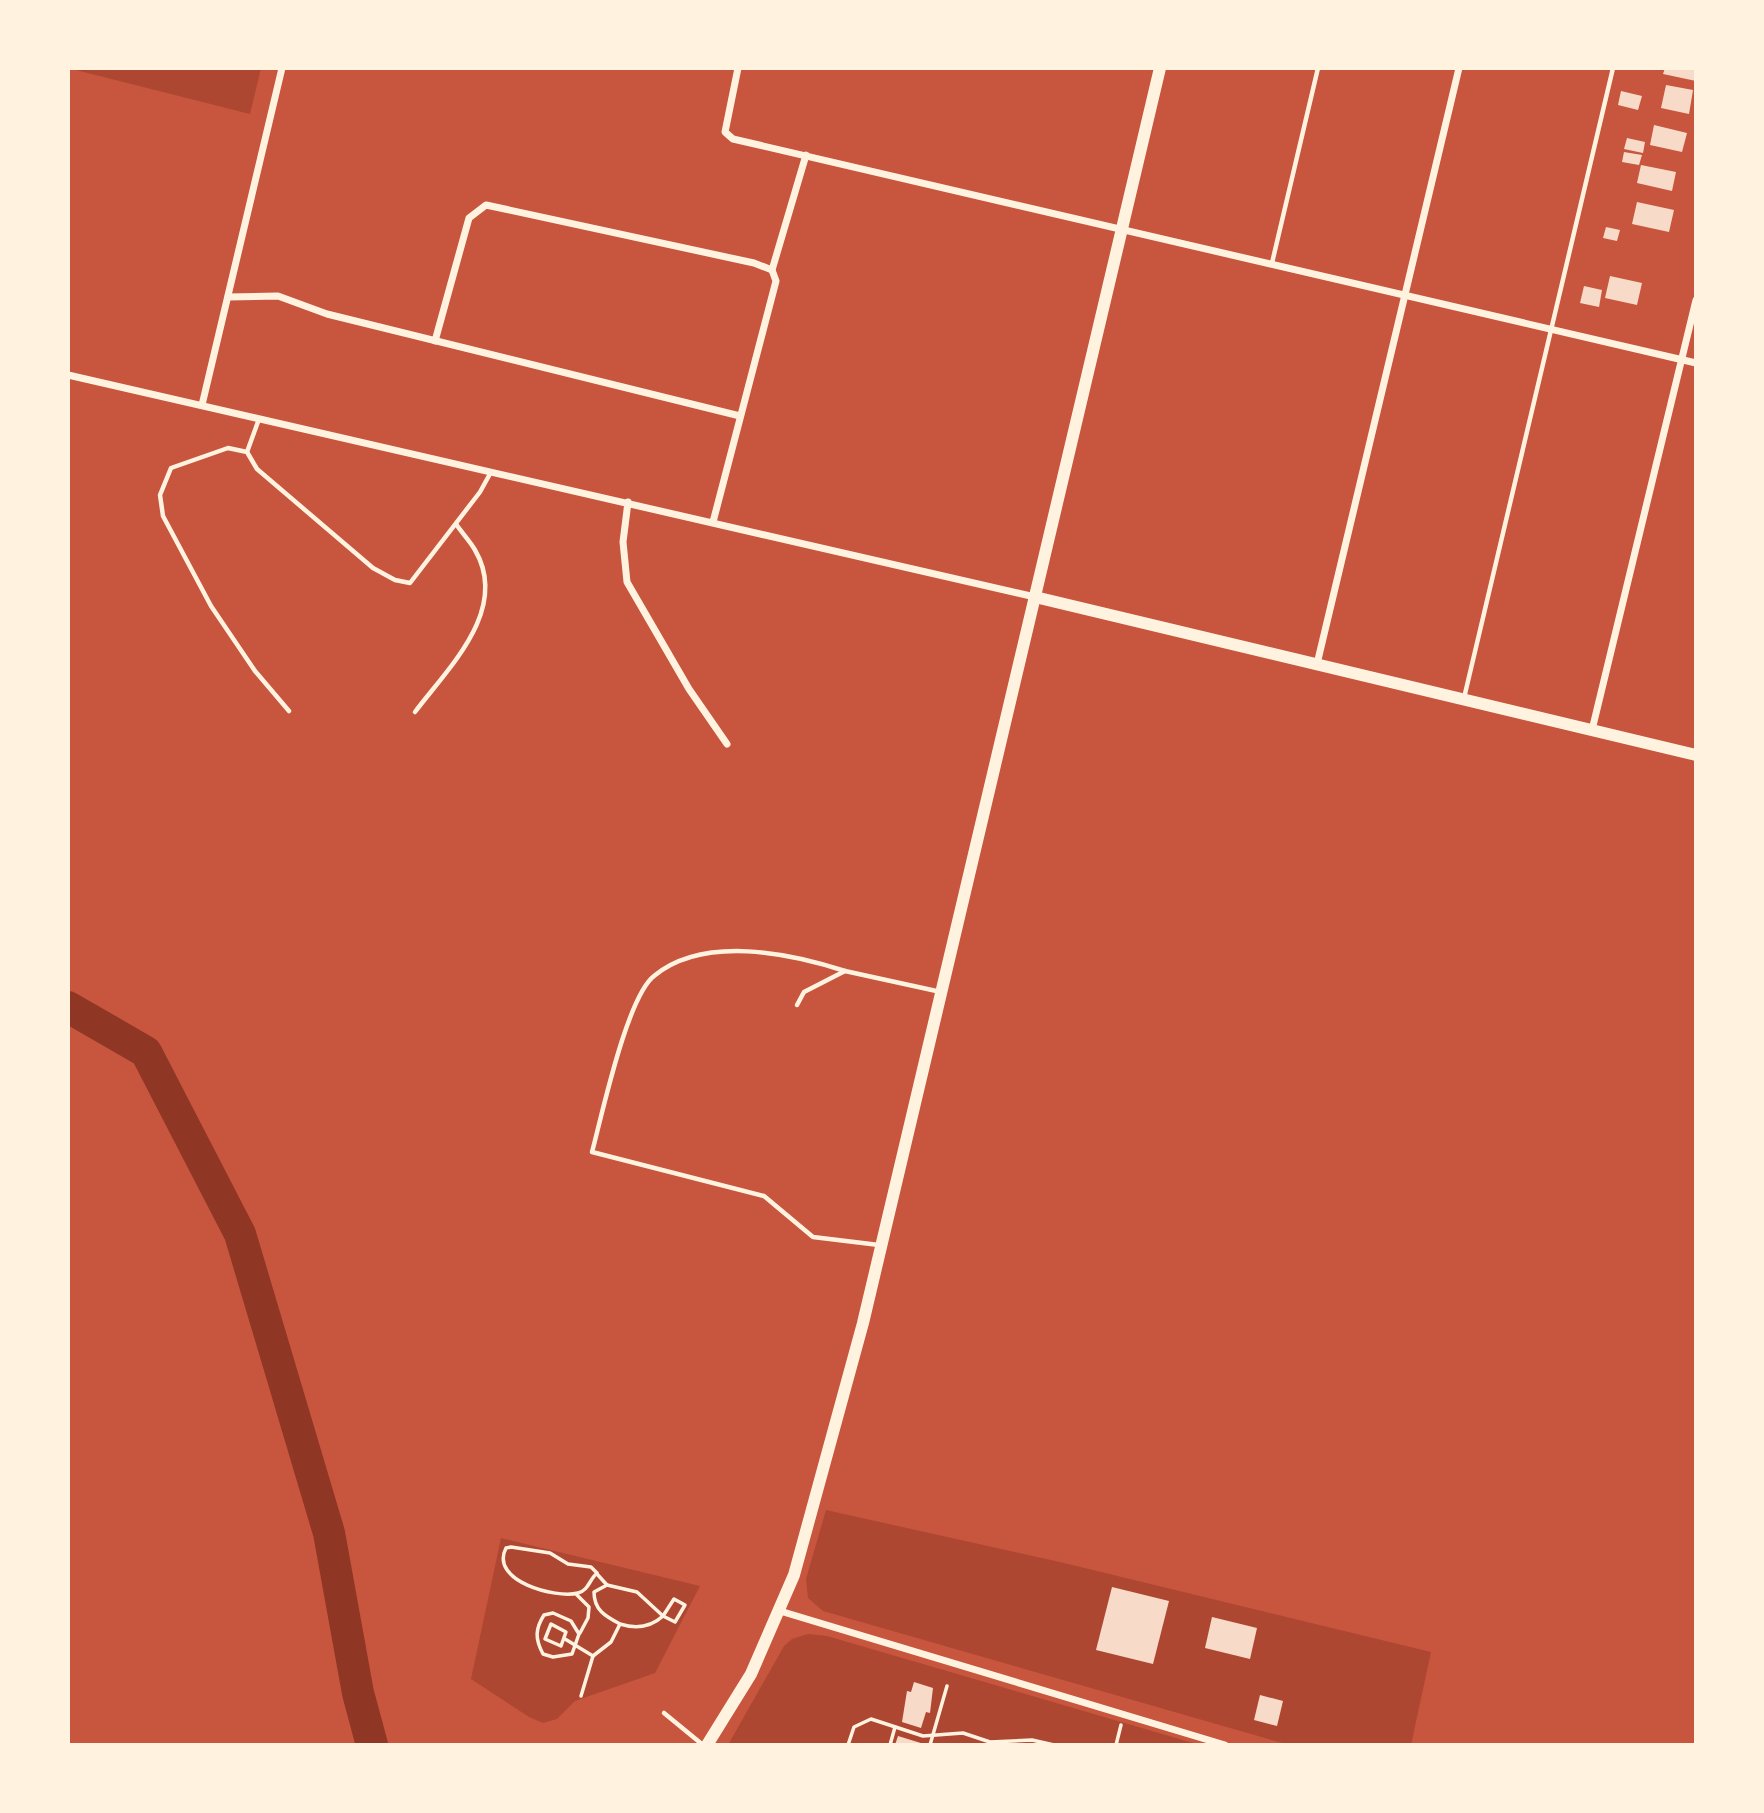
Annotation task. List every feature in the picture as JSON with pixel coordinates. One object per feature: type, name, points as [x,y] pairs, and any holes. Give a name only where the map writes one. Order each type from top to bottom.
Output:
[{"type":"main road","points":[[705,1745],[751,1674],[780,1611],[802,1548],[882,1245],[1160,68]]},
{"type":"main road","points":[[1035,597],[1696,755]]},
{"type":"street","points":[[202,405],[282,68]]},
{"type":"street","points":[[738,68],[724,132],[733,139],[1122,227],[1696,363]]},
{"type":"street","points":[[1317,664],[1459,68]]},
{"type":"street","points":[[713,522],[776,281],[772,270],[806,156]]},
{"type":"street","points":[[435,341],[470,218],[486,205],[754,263],[772,270]]},
{"type":"street","points":[[228,297],[278,296],[327,314],[740,416]]},
{"type":"street","points":[[1592,730],[1696,300]]},
{"type":"street","points":[[68,375],[1035,597]]},
{"type":"street","points":[[628,502],[623,542],[627,582],[689,689],[727,744]]},
{"type":"street","points":[[780,1611],[1225,1745]]},
{"type":"lane","points":[[1272,263],[1318,68]]},
{"type":"lane","points":[[1464,699],[1613,68]]},
{"type":"lane","points":[[247,452],[260,419]]},
{"type":"lane","points":[[289,711],[255,671],[211,606],[163,516],[160,495],[171,468],[228,448],[247,452],[257,469],[373,568],[395,580],[410,583],[456,524],[492,471]]},
{"type":"lane","points":[[415,712],[476,629],[484,609],[484,580],[477,552],[456,524]]},
{"type":"lane","points":[[882,1245],[851,1244],[813,1237],[764,1196],[592,1152],[625,1028],[652,977],[689,956],[754,952],[800,956],[845,971],[942,992]]},
{"type":"lane","points":[[797,1005],[804,992],[845,971]]},
{"type":"lane","points":[[664,1713],[705,1745]]},
{"type":"path","points":[[579,1634],[562,1615],[544,1615],[538,1623],[536,1637],[543,1654],[566,1657],[572,1654],[588,1618],[589,1607],[576,1594],[536,1589],[518,1580],[505,1568],[503,1554],[506,1548],[550,1553],[568,1564],[591,1567],[607,1585],[637,1592],[663,1616],[676,1622],[685,1605],[674,1599],[663,1616],[654,1624],[633,1628],[604,1615],[594,1602],[594,1592],[589,1585]]},
{"type":"path","points":[[576,1594],[589,1585],[597,1573]]},
{"type":"path","points":[[594,1592],[607,1585]]},
{"type":"path","points":[[538,1623],[548,1630]]},
{"type":"path","points":[[551,1624],[566,1632],[561,1646],[545,1639],[548,1630],[551,1624]]},
{"type":"path","points":[[581,1696],[593,1656],[611,1642],[620,1624]]},
{"type":"path","points":[[564,1639],[593,1656]]},
{"type":"path","points":[[930,1745],[947,1686]]},
{"type":"path","points":[[1116,1745],[1124,1713]]},
{"type":"path","points":[[848,1745],[855,1727],[866,1720],[923,1736],[963,1733],[974,1734],[990,1742],[1032,1740],[1054,1745]]},
{"type":"path","points":[[890,1745],[895,1727]]},
{"type":"shaded area","points":[[68,68],[261,68],[250,114]]},
{"type":"shaded area","points":[[826,1510],[1064,1563],[1431,1652],[1411,1745],[1289,1745],[823,1611],[808,1598],[806,1579]]},
{"type":"shaded area","points":[[501,1538],[700,1586],[655,1673],[575,1701],[557,1719],[543,1723],[529,1717],[471,1679]]},
{"type":"shaded area","points":[[808,1634],[827,1636],[1200,1745],[728,1745],[784,1646],[792,1639]]},
{"type":"building","points":[[1665,68],[1696,68],[1696,81],[1663,74]]},
{"type":"building","points":[[1666,85],[1693,90],[1689,114],[1661,108]]},
{"type":"building","points":[[1621,91],[1642,96],[1638,110],[1618,105]]},
{"type":"building","points":[[1654,125],[1687,133],[1682,152],[1650,145]]},
{"type":"building","points":[[1627,138],[1645,142],[1643,153],[1624,149]]},
{"type":"building","points":[[1624,152],[1642,155],[1639,165],[1622,162]]},
{"type":"building","points":[[1641,165],[1676,172],[1672,191],[1637,183]]},
{"type":"building","points":[[1637,202],[1674,210],[1669,232],[1632,224]]},
{"type":"building","points":[[1606,227],[1620,230],[1617,241],[1603,238]]},
{"type":"building","points":[[1610,276],[1642,283],[1637,305],[1605,298]]},
{"type":"building","points":[[1584,286],[1602,290],[1599,307],[1580,303]]},
{"type":"building","points":[[1112,1587],[1169,1601],[1153,1664],[1096,1650]]},
{"type":"building","points":[[1212,1617],[1257,1628],[1250,1659],[1205,1648]]},
{"type":"building","points":[[914,1682],[933,1688],[930,1713],[926,1712],[921,1728],[902,1722],[907,1691],[911,1692]]},
{"type":"building","points":[[1260,1695],[1283,1701],[1277,1726],[1254,1720]]},
{"type":"building","points":[[898,1736],[924,1744],[924,1745],[895,1745]]},
{"type":"waterway","points":[[68,1007],[146,1052],[240,1234],[329,1533],[358,1693],[372,1745]]}]
